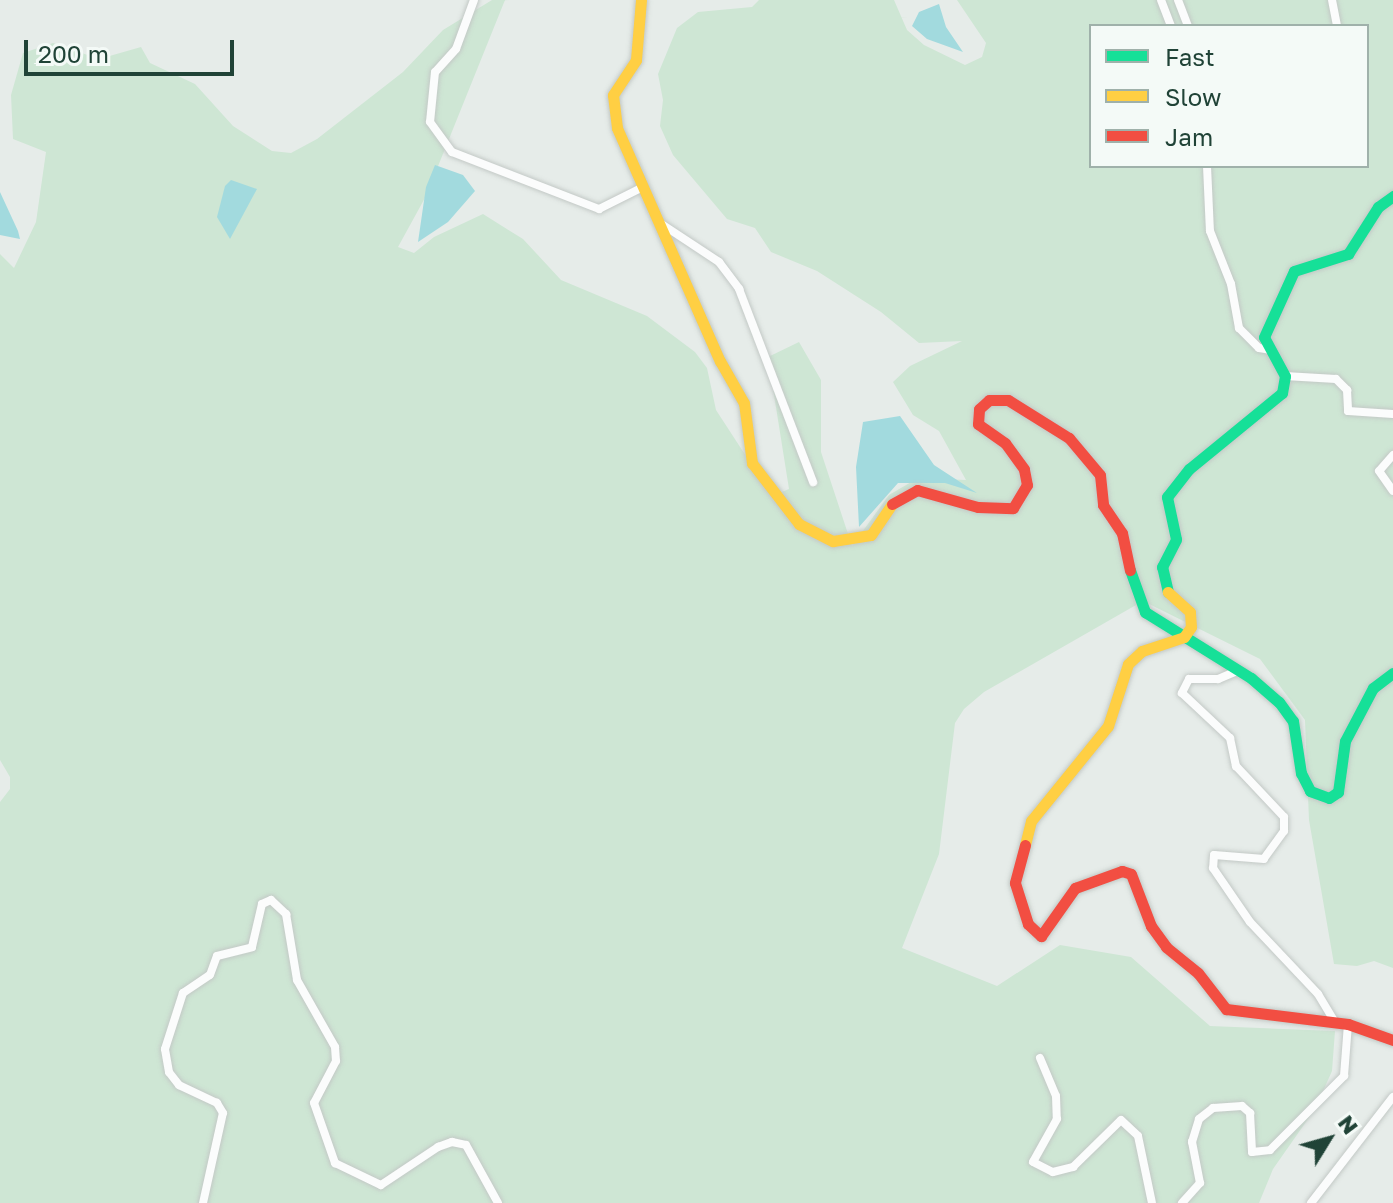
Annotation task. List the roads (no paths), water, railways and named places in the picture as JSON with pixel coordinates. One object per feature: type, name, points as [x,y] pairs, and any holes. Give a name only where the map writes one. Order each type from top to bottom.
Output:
[{"type":"street","points":[[474,0],[456,49],[435,72],[430,122],[452,152],[599,209],[641,188]]},
{"type":"street","points":[[641,0],[636,60],[613,95],[617,128],[641,188],[744,403],[752,463],[799,524],[833,541],[862,540],[871,535],[892,504],[917,490],[942,493],[978,507],[1013,508],[1023,498],[1024,469],[1005,443],[978,424],[979,409],[989,400],[1008,400],[1069,438],[1100,475],[1103,505],[1122,533],[1136,596],[1154,622],[1184,637],[1270,694],[1293,721],[1303,780],[1310,791],[1329,798],[1338,792],[1345,741],[1373,688],[1383,676],[1393,673]]},
{"type":"street","points":[[1161,0],[1170,24]]},
{"type":"street","points":[[1178,0],[1187,24]]},
{"type":"street","points":[[1332,0],[1337,24]]},
{"type":"street","points":[[1207,168],[1210,231],[1231,284],[1239,328],[1259,348],[1270,350]]},
{"type":"street","points":[[1393,196],[1378,207],[1348,254],[1294,271],[1265,328],[1270,350],[1285,376],[1279,397],[1189,469],[1167,497],[1176,539],[1162,567],[1164,588],[1190,612],[1191,627],[1184,637],[1165,639],[1128,664],[1108,726],[1031,821],[1017,870],[1017,900],[1035,935],[1041,936],[1075,888],[1122,871],[1131,874],[1151,926],[1166,947],[1198,973],[1226,1009],[1348,1024],[1393,1040]]},
{"type":"street","points":[[658,222],[719,262],[739,289],[813,482]]},
{"type":"street","points":[[1285,376],[1336,379],[1347,390],[1348,411],[1393,414]]},
{"type":"street","points":[[1393,455],[1379,471],[1393,491]]},
{"type":"street","points":[[1237,671],[1218,679],[1189,679],[1182,693],[1230,738],[1236,766],[1284,817],[1284,831],[1264,859],[1214,855],[1213,868],[1250,922],[1318,994],[1335,1022]]},
{"type":"street","points":[[203,1203],[223,1113],[217,1103],[179,1085],[169,1072],[165,1049],[183,993],[210,975],[217,956],[252,947],[260,909],[271,900],[286,914],[297,980],[335,1047],[336,1061],[314,1103],[335,1163],[381,1185],[438,1147],[452,1142],[466,1145],[498,1203]]},
{"type":"street","points":[[1182,1203],[1200,1183],[1192,1142],[1199,1119],[1213,1108],[1242,1106],[1250,1113],[1252,1152],[1270,1150],[1344,1076],[1348,1024]]},
{"type":"street","points":[[1040,1058],[1056,1096],[1057,1119],[1033,1162],[1053,1172],[1073,1167],[1121,1120],[1138,1136],[1152,1203]]},
{"type":"street","points":[[1311,1203],[1393,1097]]},
{"type":"water","points":[[939,4],[946,27],[963,52],[927,39],[912,26],[919,12]]},
{"type":"water","points":[[435,165],[463,175],[475,191],[448,222],[418,242],[426,187]]},
{"type":"water","points":[[231,180],[257,189],[230,239],[217,217],[225,186]]},
{"type":"water","points":[[0,192],[18,231],[20,239],[0,235]]},
{"type":"water","points":[[900,416],[934,465],[977,493],[945,483],[898,483],[859,527],[856,467],[863,422]]}]
